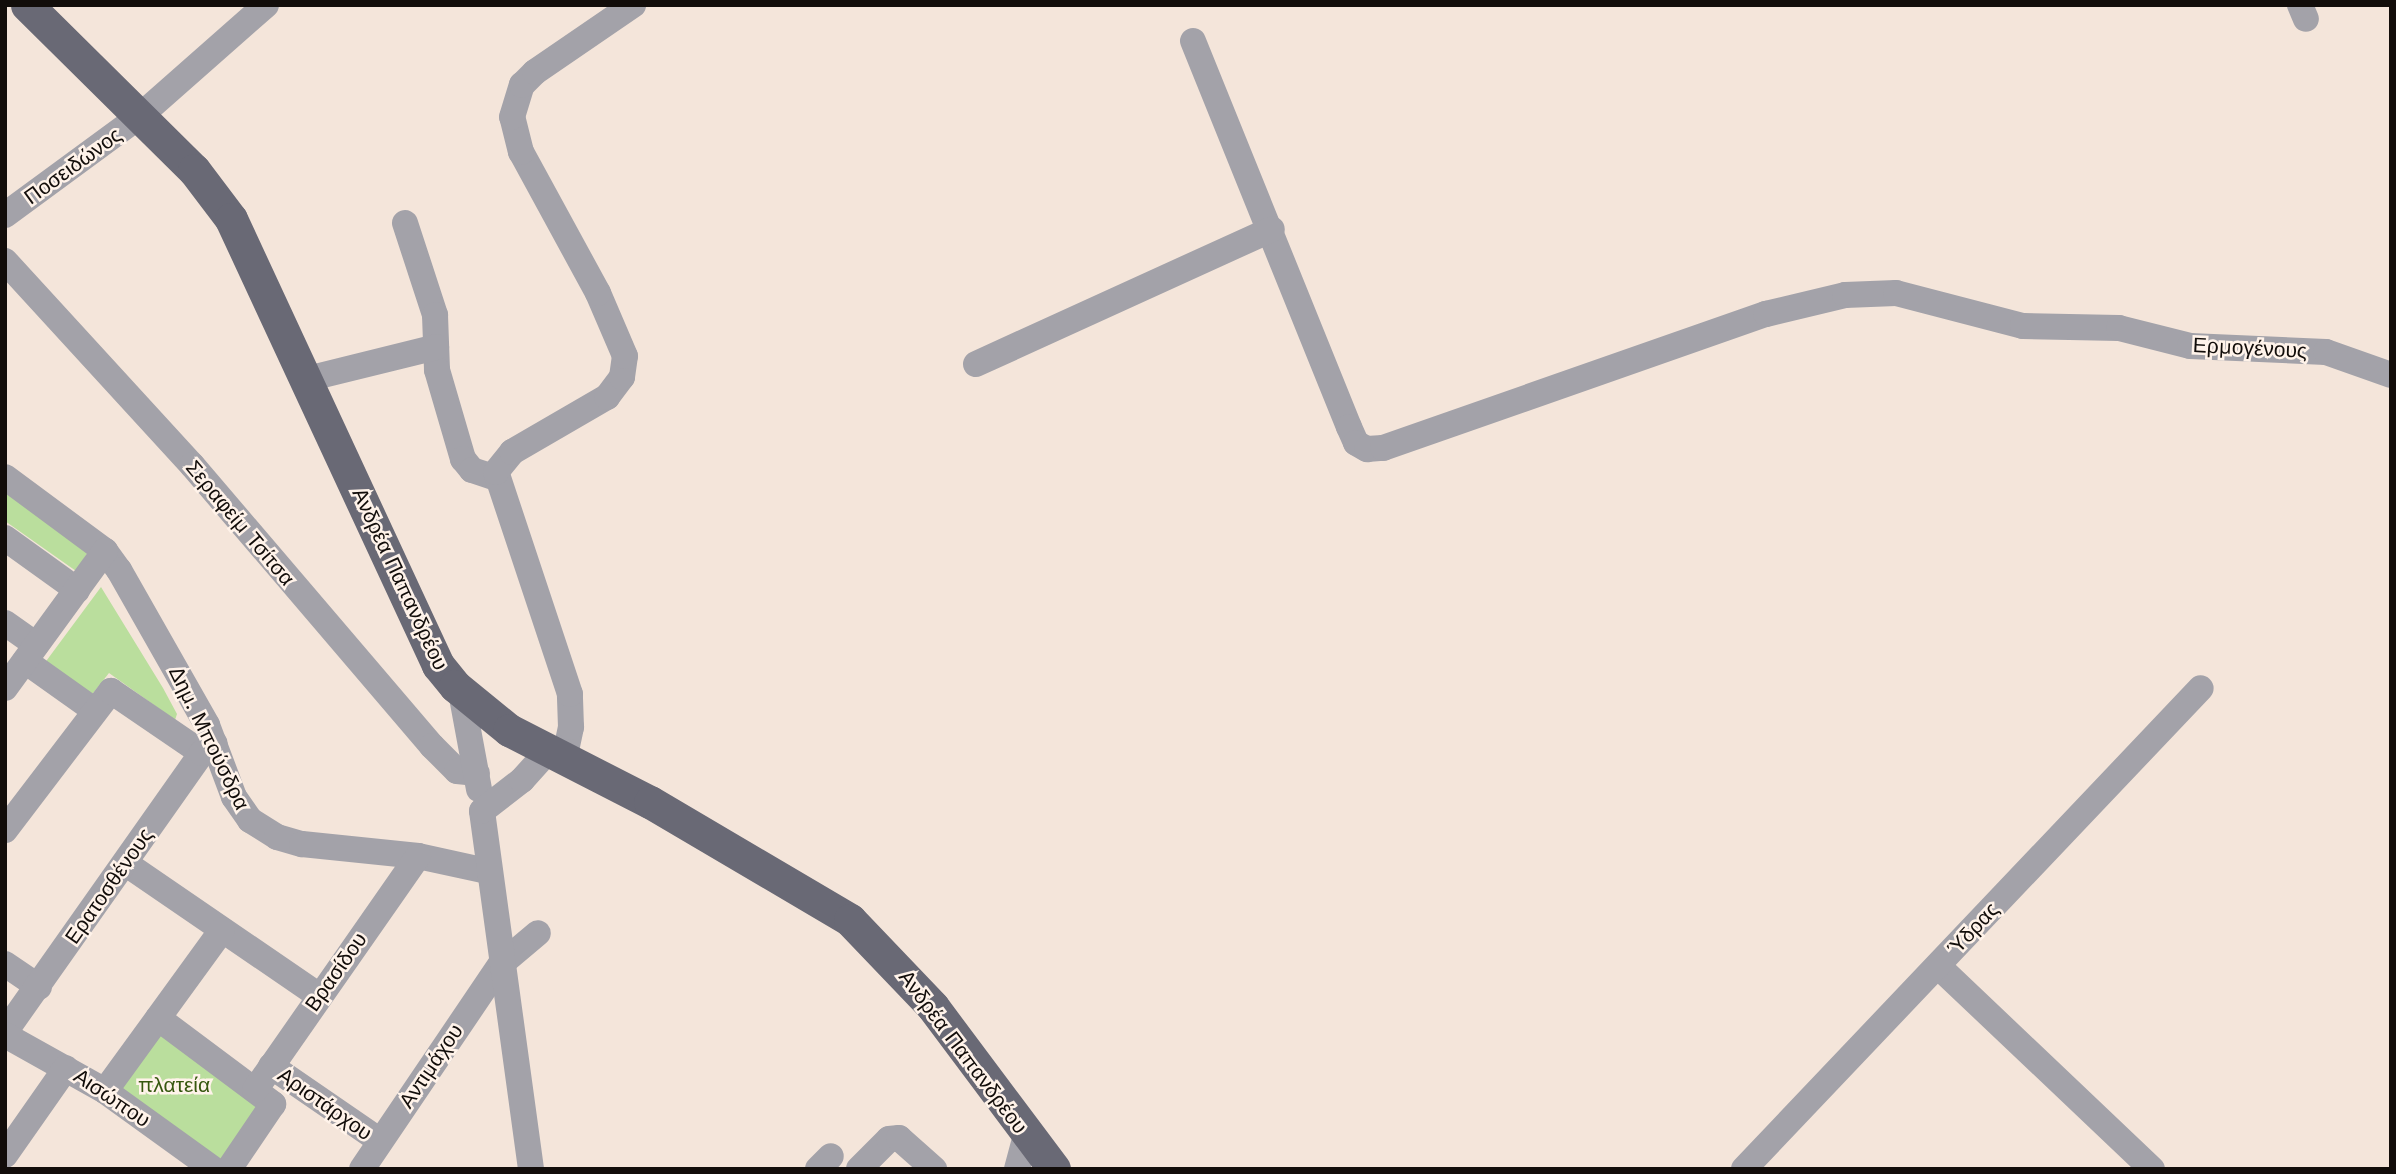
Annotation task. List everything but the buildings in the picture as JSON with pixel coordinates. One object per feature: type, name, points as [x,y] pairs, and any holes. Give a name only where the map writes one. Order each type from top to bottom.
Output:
[{"type":"main road","name":"Ανδρέα Παπανδρέου","points":[[27,5],[194,170],[231,219],[438,665],[461,692],[556,756],[650,802],[850,920],[933,1007],[1026,1136],[1054,1169]]},
{"type":"street","name":"Ποσειδώνος","points":[[5,215],[140,116],[266,5]]},
{"type":"street","points":[[482,811],[556,756],[570,694],[497,478],[508,456],[607,397],[625,371],[618,331],[521,152],[512,117],[523,85],[535,72],[633,5]]},
{"type":"street","points":[[976,364],[1272,229],[1194,41]]},
{"type":"street","points":[[405,223],[435,314],[437,370],[463,459],[472,470],[497,478]]},
{"type":"street","name":"Ερμογένους","points":[[1272,229],[1349,427],[1356,443],[1367,449],[1383,448],[1766,314],[1845,295],[1896,293],[2023,326],[2119,328],[2197,346],[2315,351],[2391,375]]},
{"type":"street","name":"Σεραφείμ Τσίτσα","points":[[5,261],[192,465],[441,756],[457,771],[477,773]]},
{"type":"street","points":[[307,379],[436,347]]},
{"type":"street","name":"Δημ. Μπούσδρα","points":[[5,477],[105,551],[137,599],[239,806],[268,832],[302,844],[418,856],[487,871]]},
{"type":"street","points":[[5,538],[77,590]]},
{"type":"street","points":[[5,688],[105,551]]},
{"type":"street","points":[[5,623],[30,653],[102,700],[209,748]]},
{"type":"street","name":"Ύδρας","points":[[1744,1169],[2201,688]]},
{"type":"street","points":[[461,692],[477,773],[487,871],[531,1169]]},
{"type":"street","points":[[5,831],[102,700]]},
{"type":"street","name":"Ερατοσθένους","points":[[5,1034],[209,748]]},
{"type":"street","name":"Βρασίδου","points":[[255,1090],[418,856]]},
{"type":"street","points":[[125,863],[318,996]]},
{"type":"street","points":[[105,1091],[222,930]]},
{"type":"street","name":"Αντιμάχου","points":[[362,1169],[501,964],[538,933]]},
{"type":"street","points":[[5,964],[39,987]]},
{"type":"street","points":[[1938,966],[2151,1169]]},
{"type":"street","points":[[158,1018],[274,1106],[229,1169]]},
{"type":"street","name":"Αισώπου","points":[[5,1034],[105,1091],[213,1169]]},
{"type":"street","name":"Αριστάρχου","points":[[271,1066],[380,1141]]},
{"type":"street","points":[[5,1155],[66,1068]]},
{"type":"street","points":[[1017,1169],[1026,1136]]},
{"type":"street","points":[[859,1169],[889,1139],[899,1138],[934,1169]]},
{"type":"street","points":[[5,1161],[15,1169]]},
{"type":"green space","points":[[5,491],[90,549],[76,571],[5,521]]},
{"type":"green space","points":[[101,587],[163,688],[177,714],[175,720],[109,673],[90,697],[44,664]]},
{"type":"green space","name":"πλατεία","points":[[160,1026],[267,1106],[223,1167],[115,1088]]}]
